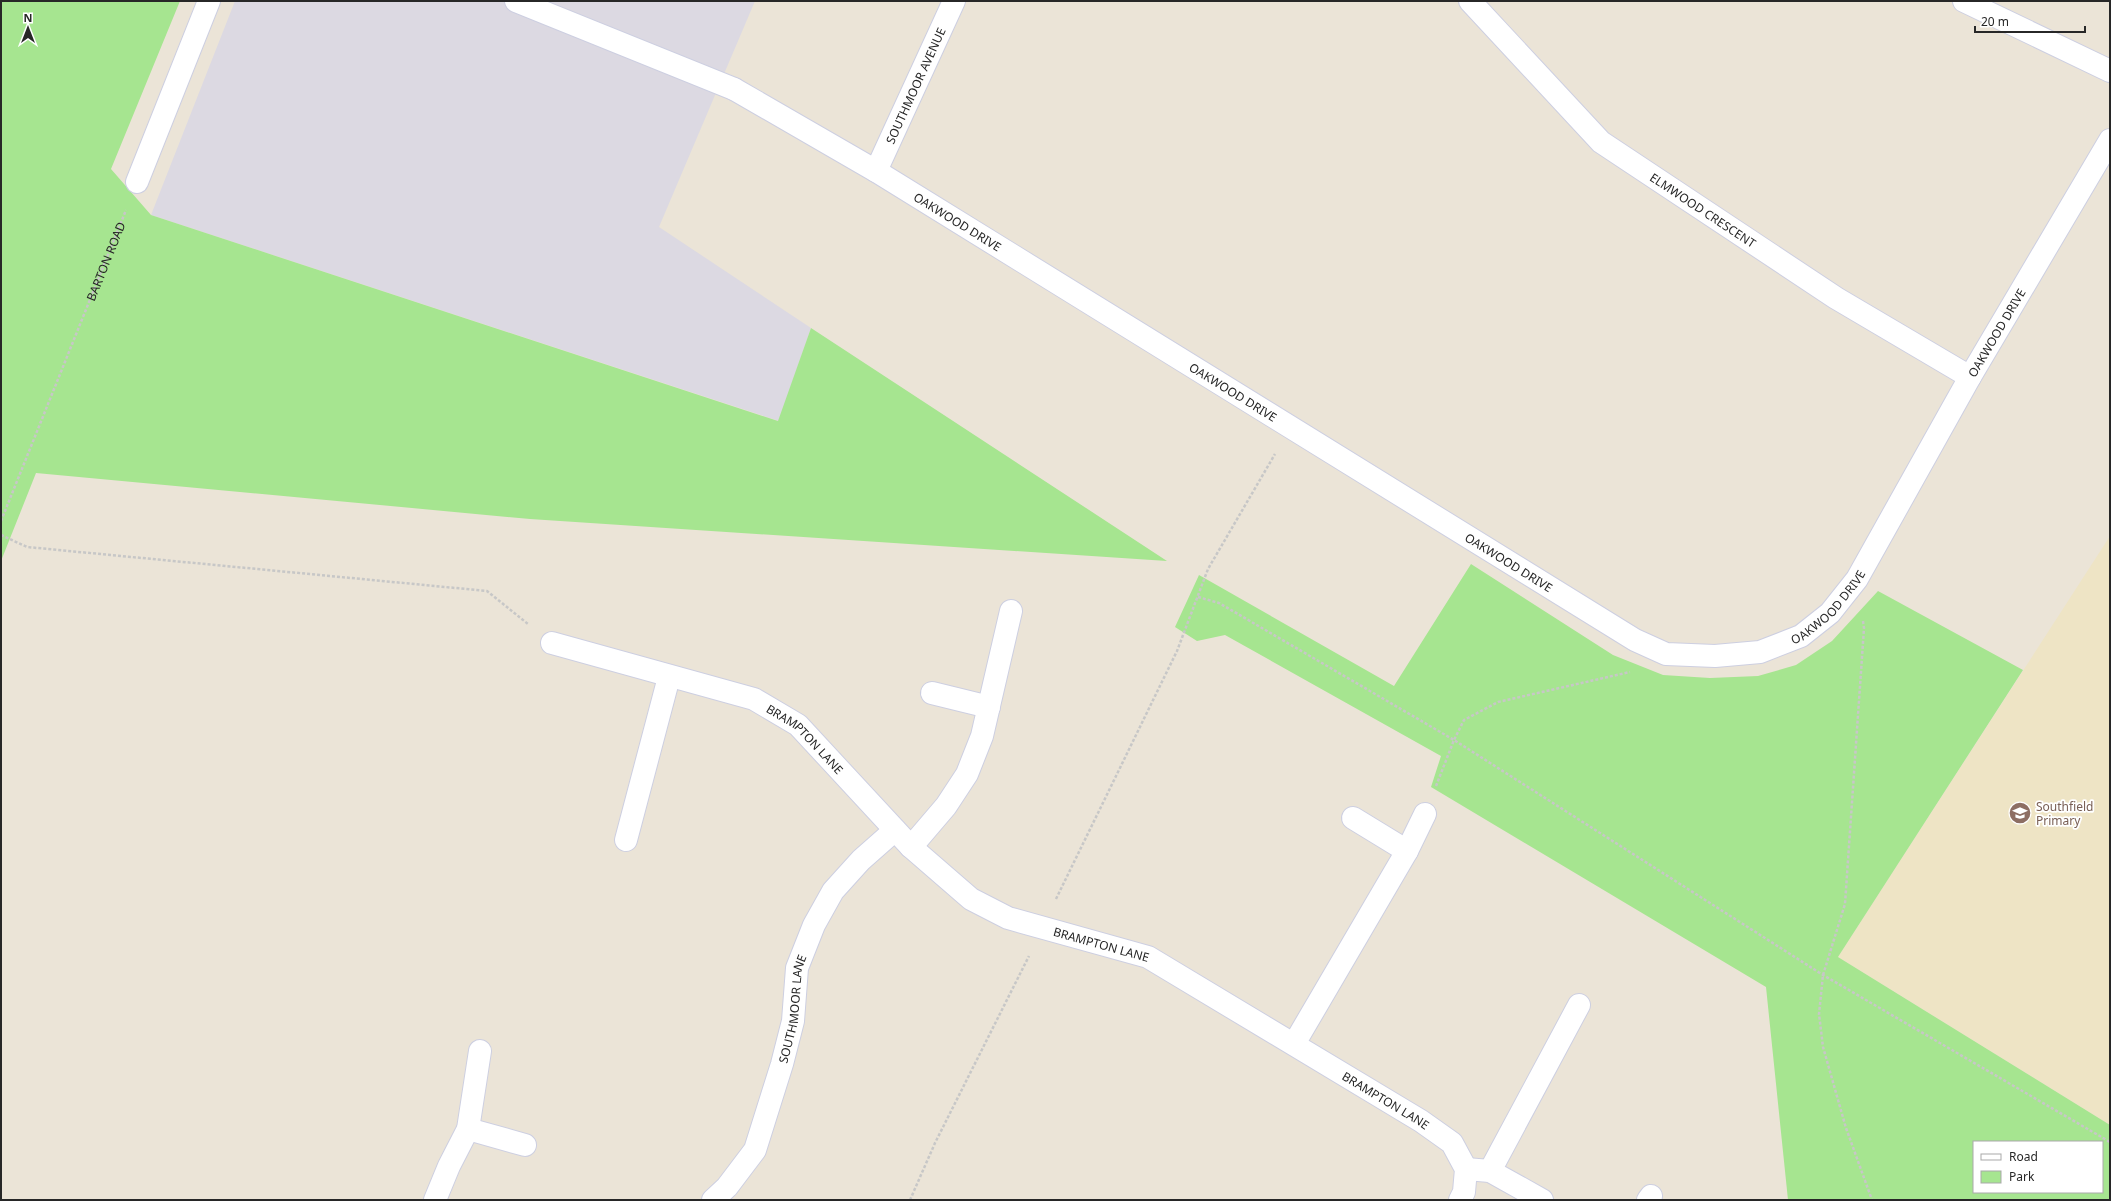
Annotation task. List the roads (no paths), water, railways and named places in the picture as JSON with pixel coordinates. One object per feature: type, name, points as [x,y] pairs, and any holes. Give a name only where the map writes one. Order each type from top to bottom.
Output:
[{"type":"street","points":[[137,182],[209,1]]},
{"type":"street","name":"OAKWOOD DRIVE","points":[[516,1],[734,89],[876,171],[1634,640],[1666,654],[1715,656],[1760,652],[1801,636],[1830,613],[1857,579],[1970,377],[2110,140]]},
{"type":"street","name":"SOUTHMOOR AVENUE","points":[[876,171],[954,1]]},
{"type":"street","name":"ELMWOOD CRESCENT","points":[[1470,1],[1601,142],[1836,298],[1970,377]]},
{"type":"street","points":[[1964,1],[2110,71]]},
{"type":"street","points":[[911,847],[946,806],[967,774],[982,736],[1011,611]]},
{"type":"street","name":"BRAMPTON LANE","points":[[552,643],[754,700],[798,725],[911,847],[971,899],[1008,918],[1148,957],[1421,1121],[1452,1143],[1466,1169]]},
{"type":"street","points":[[626,840],[669,677]]},
{"type":"street","points":[[932,693],[989,707]]},
{"type":"street","points":[[1294,1044],[1407,851],[1426,814]]},
{"type":"street","points":[[1353,818],[1407,851]]},
{"type":"street","name":"SOUTHMOOR LANE","points":[[712,1200],[727,1187],[755,1150],[782,1064],[793,1021],[796,968],[814,925],[833,891],[861,860],[895,830]]},
{"type":"street","points":[[1490,1171],[1579,1005]]},
{"type":"street","points":[[435,1200],[449,1166],[468,1129],[480,1051]]},
{"type":"street","points":[[468,1129],[525,1145]]},
{"type":"street","points":[[1460,1200],[1464,1192],[1466,1169],[1490,1171],[1542,1200]]},
{"type":"place","name":"Southfield Primary","points":[[2020,813]]}]
